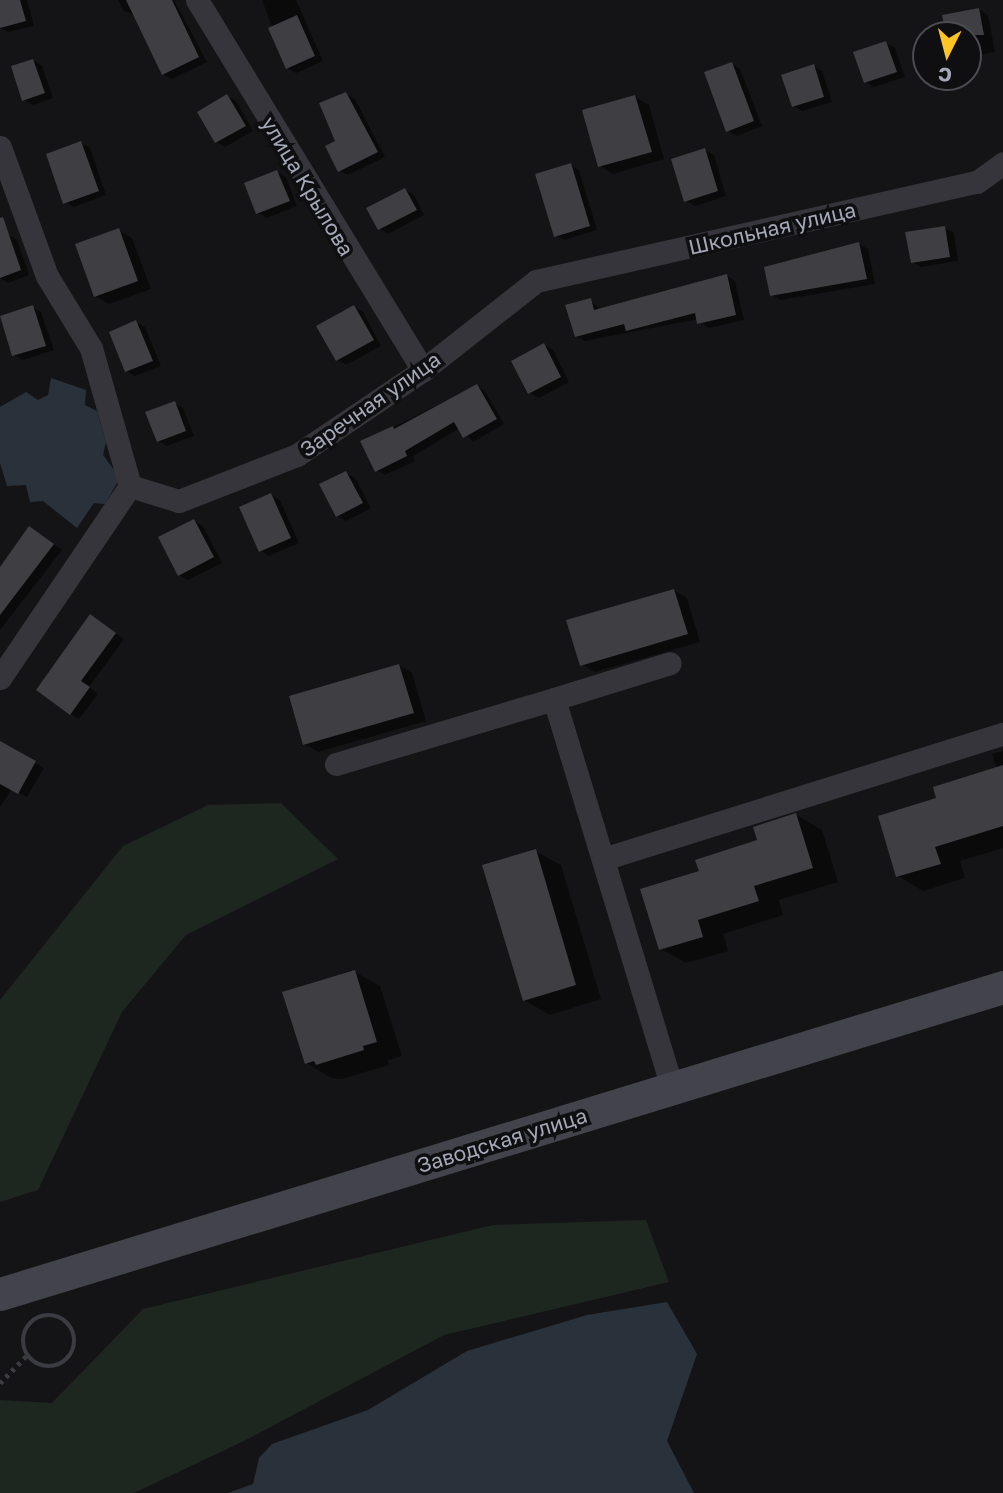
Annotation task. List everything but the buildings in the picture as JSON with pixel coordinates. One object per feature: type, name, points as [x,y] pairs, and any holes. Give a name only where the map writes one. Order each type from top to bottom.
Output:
[{"type":"main road","name":"Заводская улица","points":[[0,1294],[1003,987]]},
{"type":"street","name":"улица Крылова","points":[[197,0],[423,370]]},
{"type":"street","points":[[0,147],[47,276],[91,348],[130,486],[0,678]]},
{"type":"street","name":"Школьная улица","points":[[536,281],[977,182],[1003,163]]},
{"type":"street","name":"Заречная улица","points":[[130,486],[179,501],[297,455],[423,370],[536,281]]},
{"type":"street","points":[[336,765],[670,663]]},
{"type":"street","points":[[554,699],[672,1088]]},
{"type":"street","points":[[603,859],[1003,734]]},
{"type":"path","points":[[55,1317],[70,1326],[75,1342],[64,1363],[48,1367],[27,1355],[23,1338],[38,1318],[55,1317]]},
{"type":"path","points":[[0,1383],[27,1355]]},
{"type":"shaded area","points":[[51,378],[86,390],[85,405],[97,411],[106,442],[103,455],[120,478],[105,504],[94,503],[77,528],[43,501],[30,502],[26,485],[7,486],[0,463],[0,407],[26,392],[38,400],[48,395]]},
{"type":"shaded area","points":[[281,803],[338,859],[186,935],[122,1012],[38,1190],[0,1202],[0,1000],[123,846],[208,805]]},
{"type":"shaded area","points":[[646,1220],[669,1282],[444,1335],[248,1439],[134,1493],[0,1493],[0,1400],[52,1403],[143,1309],[493,1225]]},
{"type":"shaded area","points":[[667,1302],[697,1354],[667,1441],[694,1493],[228,1493],[253,1484],[259,1458],[272,1444],[368,1410],[467,1351],[587,1315]]}]
